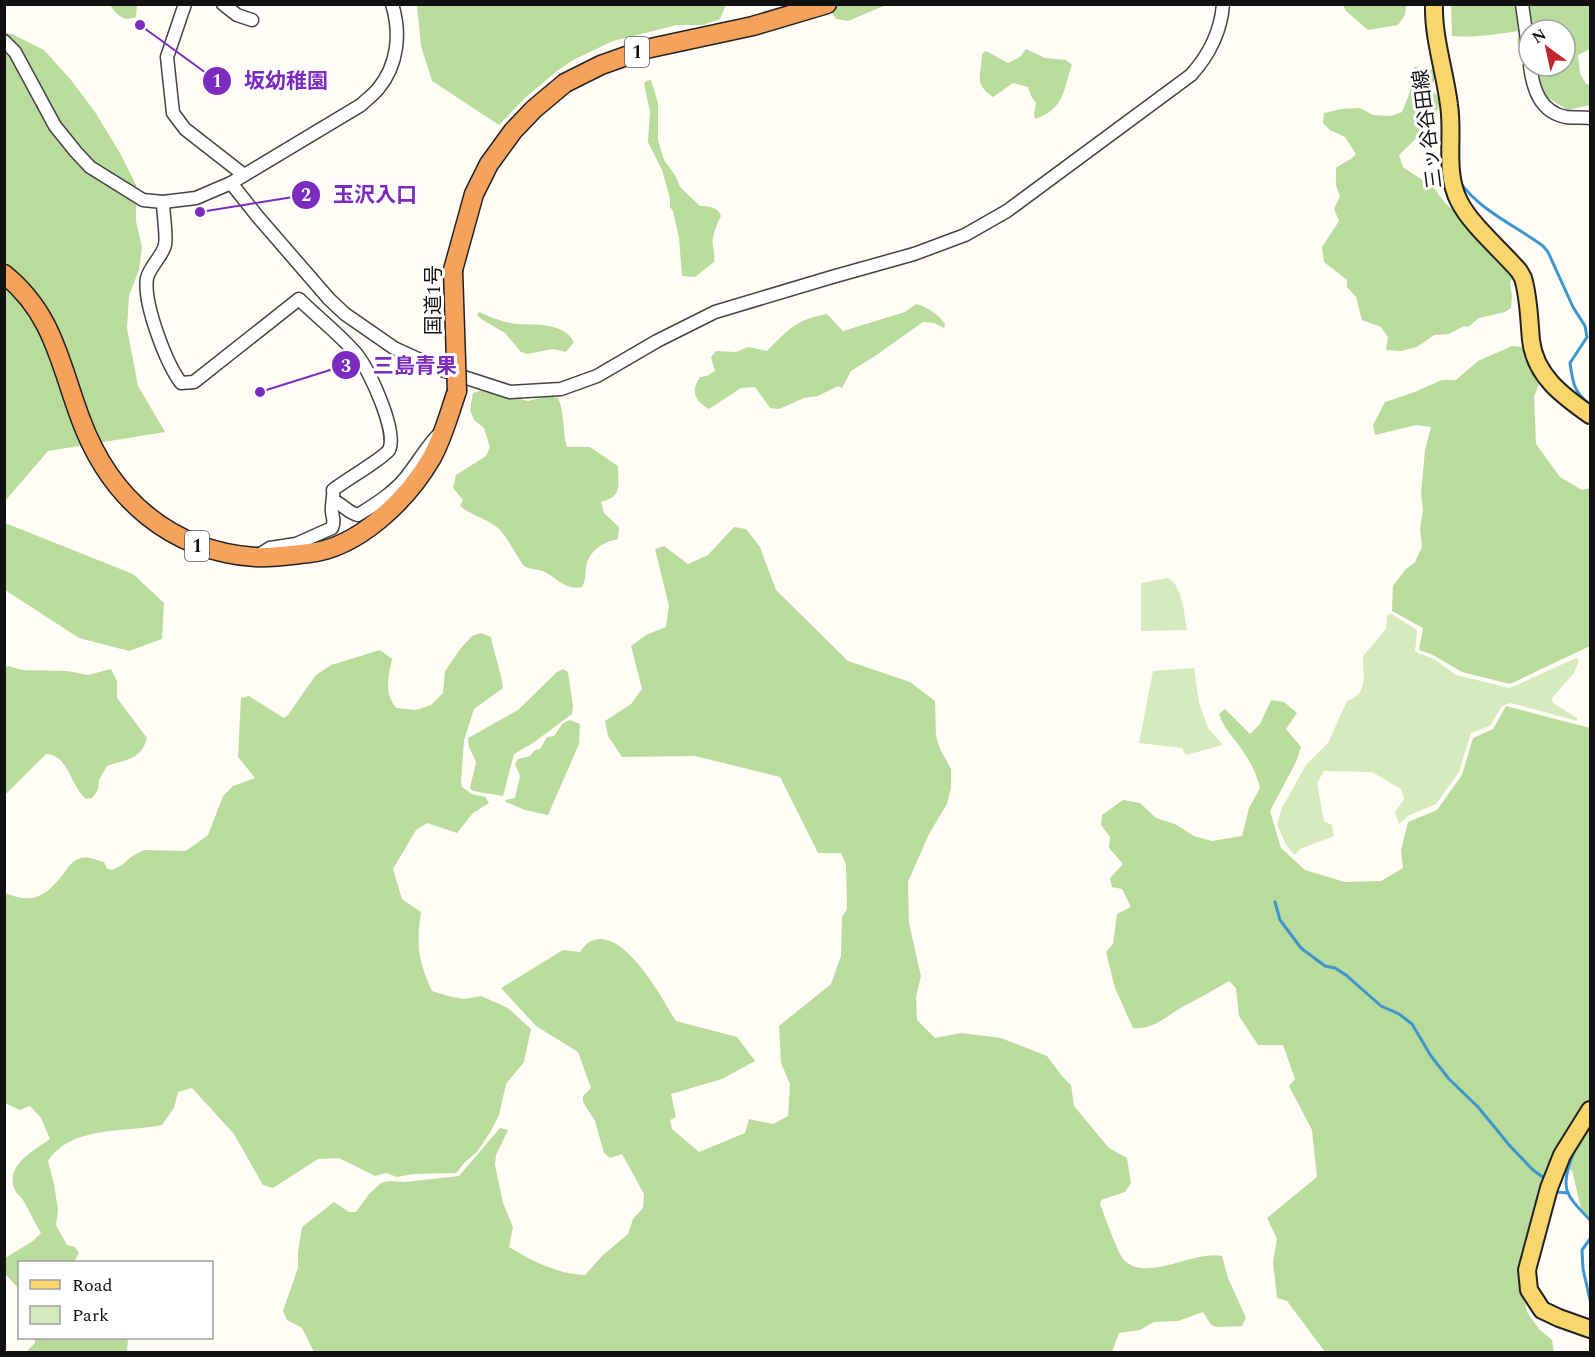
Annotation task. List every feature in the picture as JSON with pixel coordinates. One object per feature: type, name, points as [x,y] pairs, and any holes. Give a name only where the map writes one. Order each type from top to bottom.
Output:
[{"type":"highway","name":"国道1号","points":[[4,274],[25,294],[39,312],[55,342],[81,421],[99,461],[124,496],[157,523],[194,545],[231,554],[256,557],[314,553],[359,534],[384,517],[400,501],[431,459],[457,392],[453,270],[474,194],[489,164],[513,131],[534,109],[566,82],[601,65],[646,49],[753,27],[827,4]]},
{"type":"main road","name":"三ッ谷谷田線","points":[[1434,4],[1439,49],[1450,107],[1453,187],[1469,216],[1520,271],[1523,278],[1531,342],[1541,372],[1554,386],[1590,415]]},
{"type":"main road","points":[[1590,1110],[1562,1155],[1550,1188],[1527,1270],[1529,1290],[1542,1310],[1590,1329]]},
{"type":"street","points":[[185,4],[167,57],[173,113],[185,129],[244,175]]},
{"type":"street","points":[[223,4],[237,15],[252,20]]},
{"type":"street","points":[[4,41],[15,52],[55,126],[90,167],[143,200],[163,202],[196,198],[231,183],[360,105],[379,89],[391,68],[397,51],[397,28],[392,4]]},
{"type":"street","points":[[231,183],[329,299],[345,314],[394,348],[442,370],[510,392],[561,389],[597,376],[657,341],[716,312],[914,254],[965,235],[1007,211],[1191,75],[1205,59],[1215,39],[1222,20],[1224,4]]},
{"type":"street","points":[[1532,78],[1533,86],[1546,106],[1566,117],[1590,118]]},
{"type":"street","points":[[163,202],[165,245],[148,275],[146,293],[152,319],[174,375],[181,383],[194,382],[298,299],[358,356],[370,377],[386,416],[392,441],[388,452],[333,490],[334,501],[331,510],[335,521],[332,528],[296,544],[270,548],[256,557]]},
{"type":"street","points":[[334,501],[342,504],[350,514],[358,515],[376,504],[409,475],[425,447],[445,427]]},
{"type":"green space","points":[[417,4],[726,5],[720,19],[703,25],[677,25],[613,41],[573,60],[527,96],[499,125],[432,81],[421,46]]},
{"type":"green space","points":[[110,5],[137,5],[136,17],[127,19],[121,17]]},
{"type":"green space","points":[[827,5],[886,5],[848,21],[836,19]]},
{"type":"green space","points":[[1343,5],[1406,5],[1405,15],[1398,25],[1368,30],[1346,11]]},
{"type":"green space","points":[[1451,5],[1590,5],[1590,49],[1578,55],[1580,73],[1586,84],[1590,85],[1590,105],[1568,110],[1548,98],[1534,78],[1577,78],[1577,18],[1517,18],[1517,31],[1452,36]]},
{"type":"green space","points":[[5,33],[12,34],[44,50],[71,80],[95,112],[136,185],[136,221],[142,247],[139,270],[129,296],[127,328],[138,386],[165,432],[48,451],[5,501]]},
{"type":"green space","points":[[1026,49],[1045,58],[1066,60],[1072,65],[1058,104],[1045,115],[1035,119],[1036,103],[1028,87],[1013,83],[993,97],[980,83],[982,54],[986,51],[1008,63],[1020,57]]},
{"type":"green space","points":[[1416,66],[1422,73],[1434,69],[1436,73],[1432,89],[1440,100],[1435,120],[1399,155],[1403,167],[1434,188],[1445,203],[1464,219],[1496,260],[1508,266],[1514,276],[1510,282],[1511,308],[1505,312],[1479,318],[1468,327],[1464,326],[1449,334],[1434,335],[1417,347],[1401,351],[1386,350],[1388,337],[1381,327],[1362,320],[1356,297],[1347,287],[1347,280],[1324,262],[1322,247],[1339,221],[1334,209],[1340,196],[1336,185],[1336,168],[1356,154],[1345,137],[1330,130],[1323,123],[1324,113],[1360,108],[1373,115],[1391,116],[1402,112],[1410,92],[1409,74]]},
{"type":"green space","points":[[651,80],[658,103],[658,140],[664,160],[675,175],[680,187],[700,206],[715,209],[721,216],[713,239],[714,262],[695,277],[682,276],[679,238],[670,199],[662,170],[648,142],[650,112],[644,84]]},
{"type":"green space","points":[[916,304],[936,314],[945,324],[944,328],[934,323],[923,322],[851,371],[842,388],[838,386],[818,396],[804,398],[779,409],[770,408],[755,387],[741,388],[709,409],[697,399],[695,387],[700,377],[715,371],[711,357],[716,351],[736,352],[748,347],[767,351],[787,331],[807,319],[827,314],[843,331],[905,312]]},
{"type":"green space","points":[[479,312],[512,323],[556,328],[563,331],[574,342],[566,352],[553,349],[527,354],[521,352],[505,333],[481,319],[477,315]]},
{"type":"green space","points":[[1512,346],[1528,347],[1540,381],[1534,397],[1536,444],[1560,477],[1582,490],[1590,488],[1590,646],[1510,684],[1462,672],[1431,654],[1419,650],[1423,628],[1392,611],[1393,586],[1405,570],[1415,562],[1422,547],[1421,494],[1425,450],[1431,427],[1416,425],[1375,435],[1373,425],[1385,402],[1442,380],[1456,380],[1478,361]]},
{"type":"green space","points":[[479,391],[528,401],[547,396],[558,398],[567,447],[590,447],[618,466],[618,489],[613,497],[601,502],[604,513],[619,527],[618,539],[607,542],[593,552],[587,562],[582,587],[568,586],[544,572],[524,566],[500,530],[460,506],[463,500],[453,488],[456,475],[486,456],[490,447],[484,428],[474,420],[470,410],[473,393]]},
{"type":"green space","points":[[5,523],[133,574],[164,603],[162,639],[129,651],[79,638],[5,590]]},
{"type":"green space","points":[[734,527],[746,529],[760,547],[776,590],[848,661],[910,682],[935,701],[936,736],[951,769],[951,788],[947,804],[929,834],[908,882],[909,923],[921,976],[916,997],[917,1020],[935,1038],[961,1033],[1001,1038],[1047,1056],[1071,1085],[1074,1106],[1109,1148],[1127,1158],[1131,1183],[1125,1192],[1101,1200],[1100,1204],[1121,1256],[1133,1266],[1145,1268],[1198,1257],[1222,1256],[1228,1278],[1246,1318],[1242,1326],[1211,1325],[1203,1312],[1178,1321],[1154,1322],[1140,1330],[1119,1333],[1112,1352],[314,1352],[302,1328],[287,1320],[283,1311],[298,1268],[302,1227],[334,1202],[349,1212],[356,1212],[369,1194],[381,1183],[459,1176],[500,1128],[508,1130],[496,1155],[495,1165],[503,1203],[513,1227],[509,1247],[545,1266],[585,1275],[603,1255],[628,1234],[633,1219],[643,1208],[644,1194],[622,1154],[610,1158],[604,1153],[595,1121],[583,1102],[583,1096],[591,1088],[578,1052],[536,1026],[501,988],[563,950],[580,952],[589,942],[602,939],[615,943],[640,966],[676,1021],[737,1037],[755,1061],[722,1079],[671,1094],[676,1117],[670,1120],[672,1129],[699,1152],[745,1133],[749,1119],[773,1124],[788,1116],[790,1084],[781,1063],[779,1026],[831,984],[841,956],[842,917],[847,909],[846,865],[841,853],[818,853],[780,777],[695,756],[622,757],[608,736],[605,721],[631,704],[642,689],[631,646],[646,635],[666,627],[669,606],[655,549],[664,546],[688,564],[708,555]]},
{"type":"green space","points":[[1168,578],[1180,594],[1187,630],[1141,631],[1141,583]]},
{"type":"green space","points":[[1390,613],[1417,630],[1415,652],[1434,659],[1456,675],[1510,688],[1576,658],[1579,661],[1574,673],[1552,698],[1553,703],[1577,718],[1577,721],[1511,703],[1502,706],[1490,726],[1471,733],[1459,772],[1436,804],[1408,816],[1399,824],[1395,812],[1404,799],[1401,789],[1372,772],[1324,771],[1317,783],[1324,821],[1332,825],[1334,836],[1300,849],[1295,855],[1286,845],[1277,824],[1282,808],[1306,765],[1328,743],[1347,701],[1359,694],[1362,689],[1363,656],[1386,629],[1387,616]]},
{"type":"green space","points":[[481,633],[491,637],[503,688],[474,709],[464,740],[461,782],[462,787],[472,794],[485,797],[489,803],[473,813],[457,833],[427,823],[416,830],[393,869],[402,899],[421,912],[419,953],[432,991],[464,999],[481,996],[508,1008],[531,1029],[524,1062],[506,1084],[499,1115],[477,1152],[456,1173],[413,1174],[397,1177],[386,1173],[375,1176],[339,1158],[318,1159],[273,1188],[263,1185],[234,1134],[192,1088],[178,1092],[174,1108],[162,1125],[100,1132],[85,1136],[58,1149],[48,1161],[58,1210],[56,1225],[67,1245],[75,1247],[79,1253],[75,1261],[18,1261],[18,1288],[5,1274],[5,1258],[33,1241],[41,1233],[15,1190],[14,1172],[23,1159],[50,1139],[41,1118],[30,1106],[20,1110],[5,1103],[5,893],[24,898],[39,896],[51,888],[73,862],[81,858],[104,862],[107,869],[112,870],[144,850],[186,851],[208,835],[223,796],[233,786],[255,778],[238,757],[241,698],[249,696],[284,718],[315,676],[331,665],[380,650],[392,659],[388,690],[392,702],[396,708],[416,710],[431,705],[443,693],[445,671],[472,636]]},
{"type":"green space","points":[[8,666],[22,670],[67,671],[88,675],[111,669],[117,681],[117,698],[147,738],[141,751],[132,758],[107,766],[99,780],[98,790],[92,798],[86,799],[60,760],[46,754],[5,795],[4,668]]},
{"type":"green space","points":[[1194,668],[1199,703],[1208,728],[1223,745],[1186,755],[1182,748],[1139,743],[1153,671]]},
{"type":"green space","points":[[563,669],[568,672],[572,714],[514,754],[503,796],[473,791],[470,788],[476,762],[469,747],[468,738],[518,710],[557,672]]},
{"type":"green space","points":[[1271,700],[1284,702],[1297,713],[1286,729],[1301,747],[1296,762],[1270,811],[1281,848],[1305,870],[1345,882],[1381,881],[1403,868],[1401,850],[1408,822],[1437,810],[1462,775],[1473,738],[1493,729],[1506,706],[1590,728],[1590,1216],[1582,1213],[1572,1170],[1553,1167],[1531,1217],[1530,1235],[1518,1269],[1527,1312],[1539,1329],[1552,1340],[1554,1352],[1325,1352],[1287,1301],[1277,1298],[1273,1262],[1277,1239],[1267,1218],[1317,1177],[1312,1130],[1289,1086],[1295,1079],[1283,1045],[1258,1045],[1239,1016],[1236,988],[1229,981],[1160,1021],[1140,1028],[1133,1028],[1115,988],[1106,952],[1113,944],[1117,914],[1131,907],[1122,889],[1112,887],[1110,878],[1123,864],[1109,848],[1110,837],[1101,825],[1102,815],[1123,800],[1140,803],[1156,818],[1175,824],[1194,836],[1212,841],[1242,836],[1249,808],[1260,788],[1251,765],[1219,714],[1225,709],[1250,734],[1260,724]]},
{"type":"green space","points":[[570,720],[580,724],[579,744],[548,815],[525,810],[506,802],[505,800],[515,798],[520,776],[515,764],[518,759],[530,756],[535,750],[540,749],[547,737],[554,736],[563,723]]},
{"type":"green space","points":[[35,1339],[128,1339],[127,1352],[26,1352],[35,1343]]},
{"type":"waterway","points":[[1460,182],[1487,209],[1543,246],[1548,252],[1573,307],[1585,326],[1587,337],[1570,363],[1575,387],[1590,405]]},
{"type":"waterway","points":[[1275,902],[1280,920],[1301,948],[1325,966],[1335,968],[1346,975],[1381,1006],[1399,1014],[1412,1024],[1431,1056],[1449,1079],[1478,1107],[1533,1170],[1544,1178]]},
{"type":"waterway","points":[[1577,1145],[1568,1169],[1566,1188],[1572,1200],[1590,1220]]},
{"type":"waterway","points":[[1557,1192],[1568,1193]]},
{"type":"waterway","points":[[1590,1239],[1582,1250],[1583,1269],[1590,1300]]},
{"type":"place","name":"坂幼稚園","points":[[140,25]]},
{"type":"place","name":"玉沢入口","points":[[200,212]]},
{"type":"place","name":"三島青果","points":[[260,392]]}]
